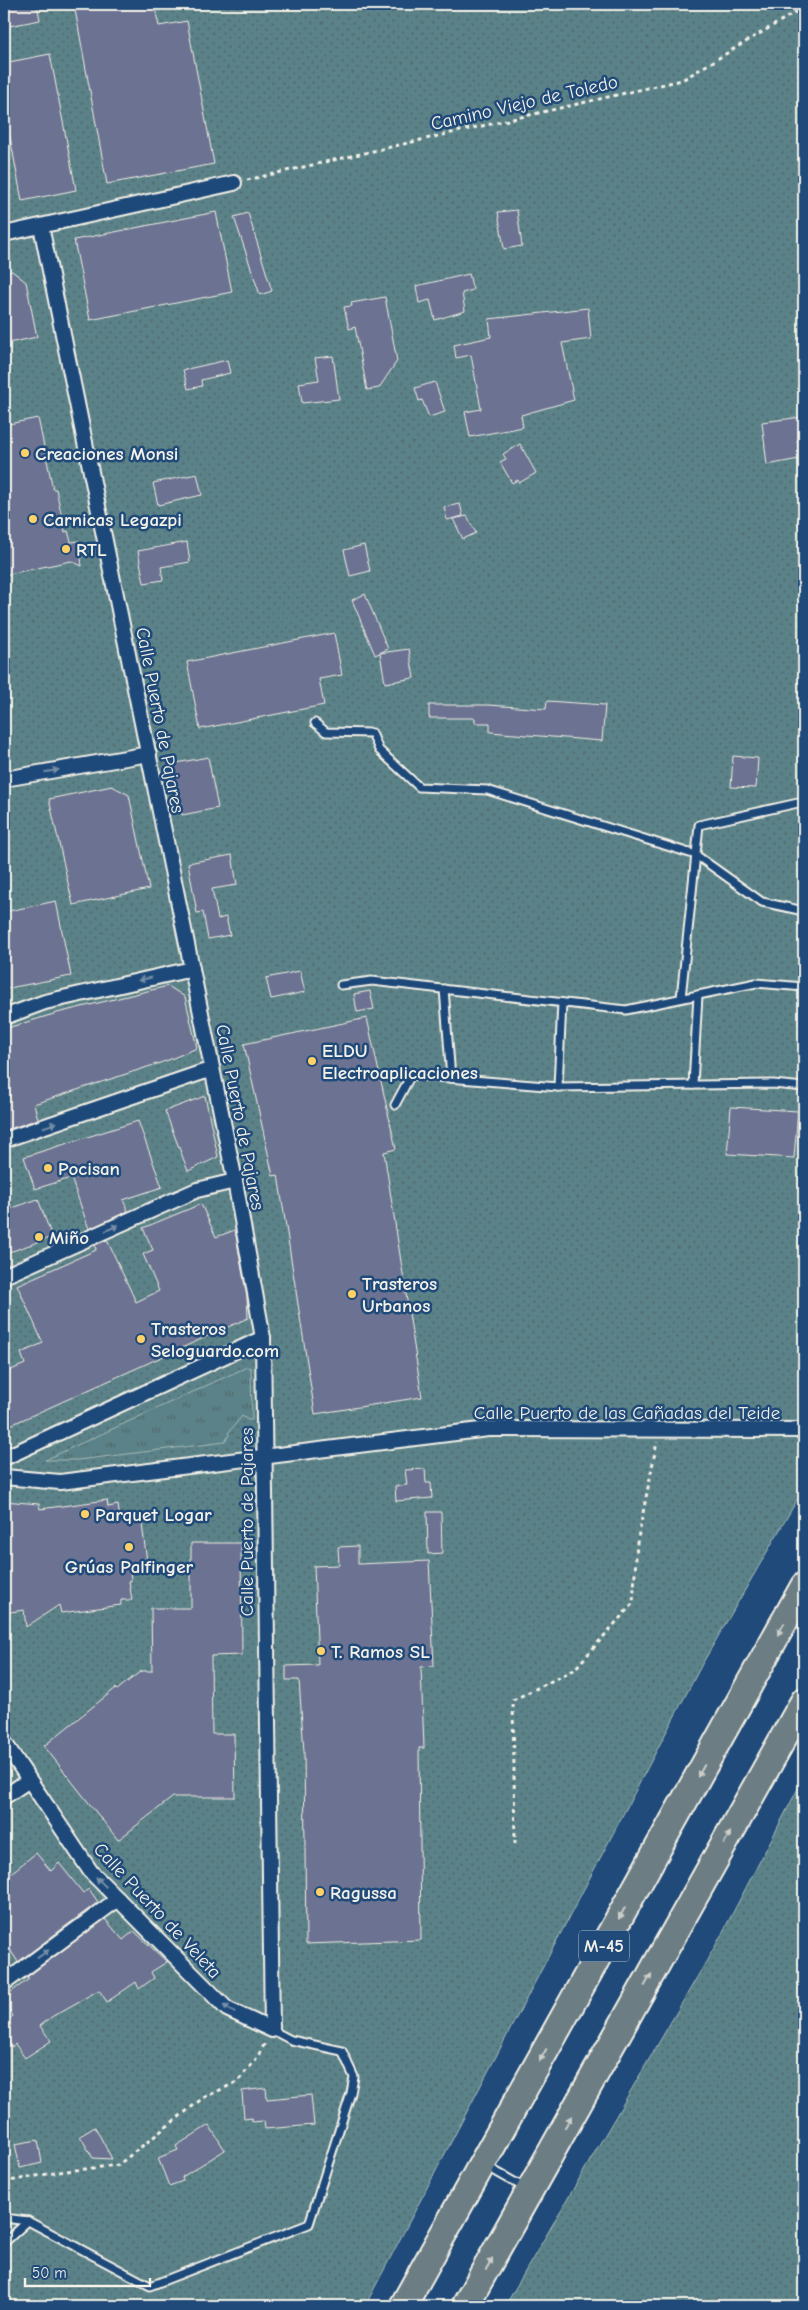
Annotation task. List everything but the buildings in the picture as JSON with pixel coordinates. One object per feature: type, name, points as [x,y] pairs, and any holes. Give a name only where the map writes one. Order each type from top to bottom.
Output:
[{"type":"highway","name":"M-45","points":[[403,2306],[804,1586]]},
{"type":"highway","name":"M-45","points":[[465,2306],[804,1700]]},
{"type":"street","points":[[4,234],[234,183]]},
{"type":"street","name":"Calle Puerto de Pajares","points":[[41,226],[235,1181],[263,1338],[263,1456],[272,2030]]},
{"type":"street","points":[[4,780],[149,754]]},
{"type":"street","points":[[4,1017],[45,1002],[192,969]]},
{"type":"street","points":[[4,1140],[212,1069]]},
{"type":"street","points":[[4,1276],[197,1190],[235,1181]]},
{"type":"street","points":[[4,1458],[263,1338]]},
{"type":"street","name":"Calle Puerto de las Cañadas del Teide","points":[[4,1477],[60,1482],[488,1429],[804,1430]]},
{"type":"street","name":"Calle Puerto de Veleta","points":[[4,1742],[91,1872],[227,2009],[272,2030]]},
{"type":"street","points":[[4,1797],[29,1780]]},
{"type":"street","points":[[4,1983],[118,1899]]},
{"type":"lane","points":[[316,723],[326,732],[372,733],[379,750],[419,787],[487,790],[696,855],[762,902],[804,911]]},
{"type":"lane","points":[[681,998],[699,825],[804,803]]},
{"type":"lane","points":[[341,986],[372,981],[626,1010],[756,983],[804,987]]},
{"type":"lane","points":[[444,989],[451,1078]]},
{"type":"lane","points":[[693,1085],[698,995]]},
{"type":"lane","points":[[558,1087],[562,1003]]},
{"type":"lane","points":[[395,1105],[412,1075],[558,1087],[773,1084],[804,1087]]},
{"type":"lane","points":[[4,2218],[28,2221],[150,2286],[308,2224],[351,2092],[354,2077],[342,2050],[291,2040],[272,2030]]},
{"type":"lane","points":[[482,2164],[529,2191]]},
{"type":"lane","points":[[4,2243],[28,2221]]},
{"type":"path","name":"Camino Viejo de Toledo","points":[[234,183],[682,80],[804,7]]},
{"type":"path","points":[[515,1844],[513,1700],[574,1670],[633,1602],[637,1543],[660,1430]]},
{"type":"path","points":[[4,2182],[59,2172],[118,2165],[203,2098],[237,2082],[257,2058],[272,2030]]},
{"type":"green space","points":[[4,4],[804,4],[804,1488],[701,1666],[365,2306],[4,2306]]},
{"type":"green space","points":[[247,1367],[251,1368],[252,1420],[242,1416],[228,1433],[229,1435],[225,1442],[78,1460],[45,1460]]},
{"type":"green space","points":[[804,1777],[804,2306],[505,2306],[717,1943]]},
{"type":"place","name":"Creaciones Monsi","points":[[25,453]]},
{"type":"place","name":"Carnicas Legazpi","points":[[33,519]]},
{"type":"place","name":"RTL","points":[[66,549]]},
{"type":"place","name":"ELDU Electroaplicaciones","points":[[312,1061]]},
{"type":"place","name":"Pocisan","points":[[48,1168]]},
{"type":"place","name":"Miño","points":[[39,1237]]},
{"type":"place","name":"Trasteros Urbanos","points":[[352,1294]]},
{"type":"place","name":"Trasteros Seloguardo.com","points":[[141,1339]]},
{"type":"place","name":"Parquet Logar","points":[[85,1514]]},
{"type":"place","name":"Grúas Palfinger","points":[[129,1547]]},
{"type":"place","name":"T. Ramos SL","points":[[321,1651]]},
{"type":"place","name":"Ragussa","points":[[320,1892]]}]
